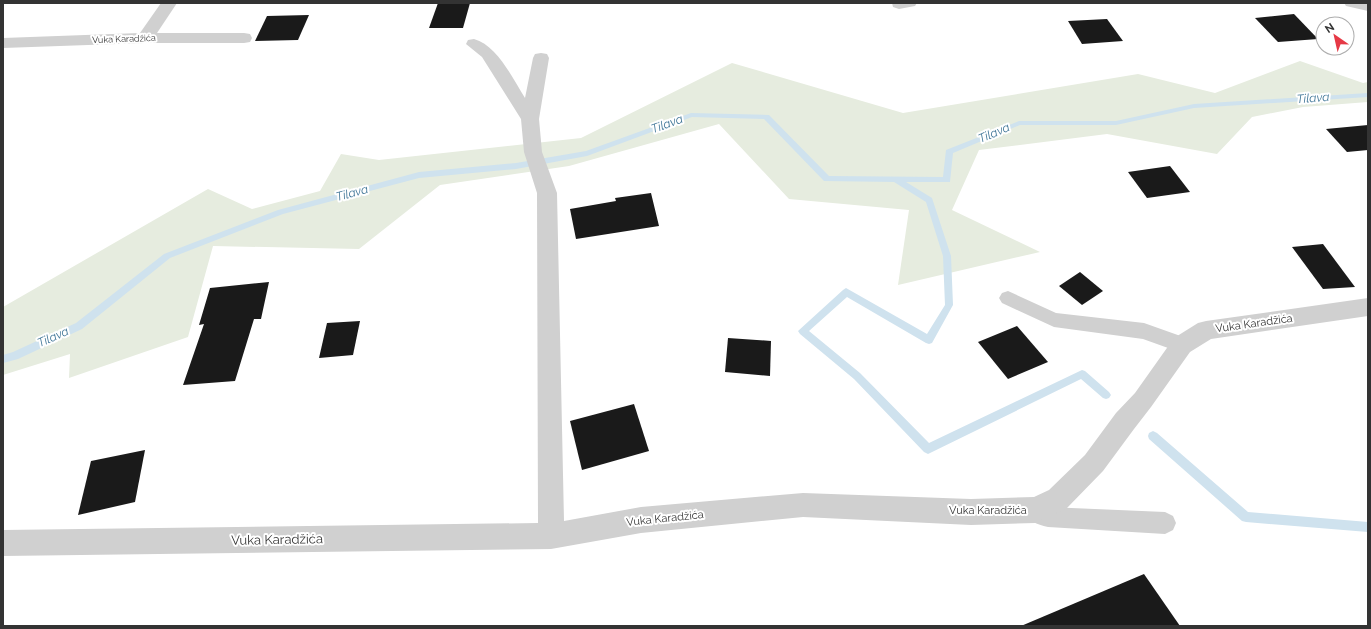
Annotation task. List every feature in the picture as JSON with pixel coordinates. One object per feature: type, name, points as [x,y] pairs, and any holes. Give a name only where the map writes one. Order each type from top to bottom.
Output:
[{"type":"street","points":[[145,38],[169,3]]},
{"type":"street","points":[[1352,3],[1368,6]]},
{"type":"street","name":"Vuka Karadžića","points":[[3,43],[145,38],[244,38]]},
{"type":"street","points":[[474,44],[488,54],[530,119]]},
{"type":"street","points":[[541,58],[530,119],[533,152],[547,193],[551,536]]},
{"type":"street","name":"Vuka Karadžića","points":[[3,543],[551,536],[641,520],[803,505],[970,512],[1035,510],[1058,499],[1094,463],[1125,420],[1143,400],[1182,345],[1206,330],[1368,307]]},
{"type":"lane","points":[[1008,298],[1054,320],[1144,331],[1182,345]]},
{"type":"lane","points":[[1035,510],[1048,517],[1165,523]]},
{"type":"shaded area","points":[[1300,61],[1363,83],[1368,82],[1368,102],[1303,107],[1252,117],[1217,154],[1107,134],[979,150],[952,210],[1040,252],[898,285],[909,210],[789,199],[719,124],[569,166],[440,185],[359,249],[213,246],[188,337],[69,378],[70,354],[3,375],[3,307],[208,189],[252,209],[320,191],[341,154],[379,160],[581,138],[732,63],[903,113],[1138,74],[1215,93]]},
{"type":"building","points":[[438,3],[470,3],[463,28],[429,28]]},
{"type":"building","points":[[1294,14],[1315,36],[1315,39],[1278,42],[1255,18]]},
{"type":"building","points":[[309,15],[298,40],[255,41],[267,16]]},
{"type":"building","points":[[1107,19],[1123,41],[1082,44],[1068,21]]},
{"type":"building","points":[[1368,125],[1368,150],[1347,152],[1326,129]]},
{"type":"building","points":[[1170,166],[1190,192],[1147,198],[1128,172]]},
{"type":"building","points":[[651,193],[659,226],[576,239],[570,209],[616,201],[615,198]]},
{"type":"building","points":[[1323,244],[1355,287],[1323,289],[1292,247]]},
{"type":"building","points":[[1080,272],[1103,291],[1082,305],[1059,286]]},
{"type":"building","points":[[269,282],[261,319],[254,319],[235,381],[183,385],[204,324],[199,325],[210,288]]},
{"type":"building","points":[[360,321],[353,355],[319,358],[327,323]]},
{"type":"building","points":[[1017,326],[1048,362],[1008,379],[978,342]]},
{"type":"building","points":[[728,338],[771,341],[770,376],[725,372]]},
{"type":"building","points":[[634,404],[649,451],[582,470],[570,421]]},
{"type":"building","points":[[145,450],[135,502],[78,515],[91,461]]},
{"type":"building","points":[[1144,574],[1180,626],[1021,626]]},
{"type":"waterway","name":"Tilava","points":[[3,359],[15,356],[79,326],[167,256],[281,212],[419,175],[516,166],[587,153],[691,115],[766,117],[827,179],[947,180],[949,152],[1019,123],[1116,123],[1194,106],[1368,95]]},
{"type":"waterway","points":[[896,180],[929,200],[947,256],[949,305],[929,340],[846,292],[803,331],[857,376],[928,449],[1082,374],[1106,395]]},
{"type":"waterway","points":[[1153,436],[1246,517],[1368,527]]}]
